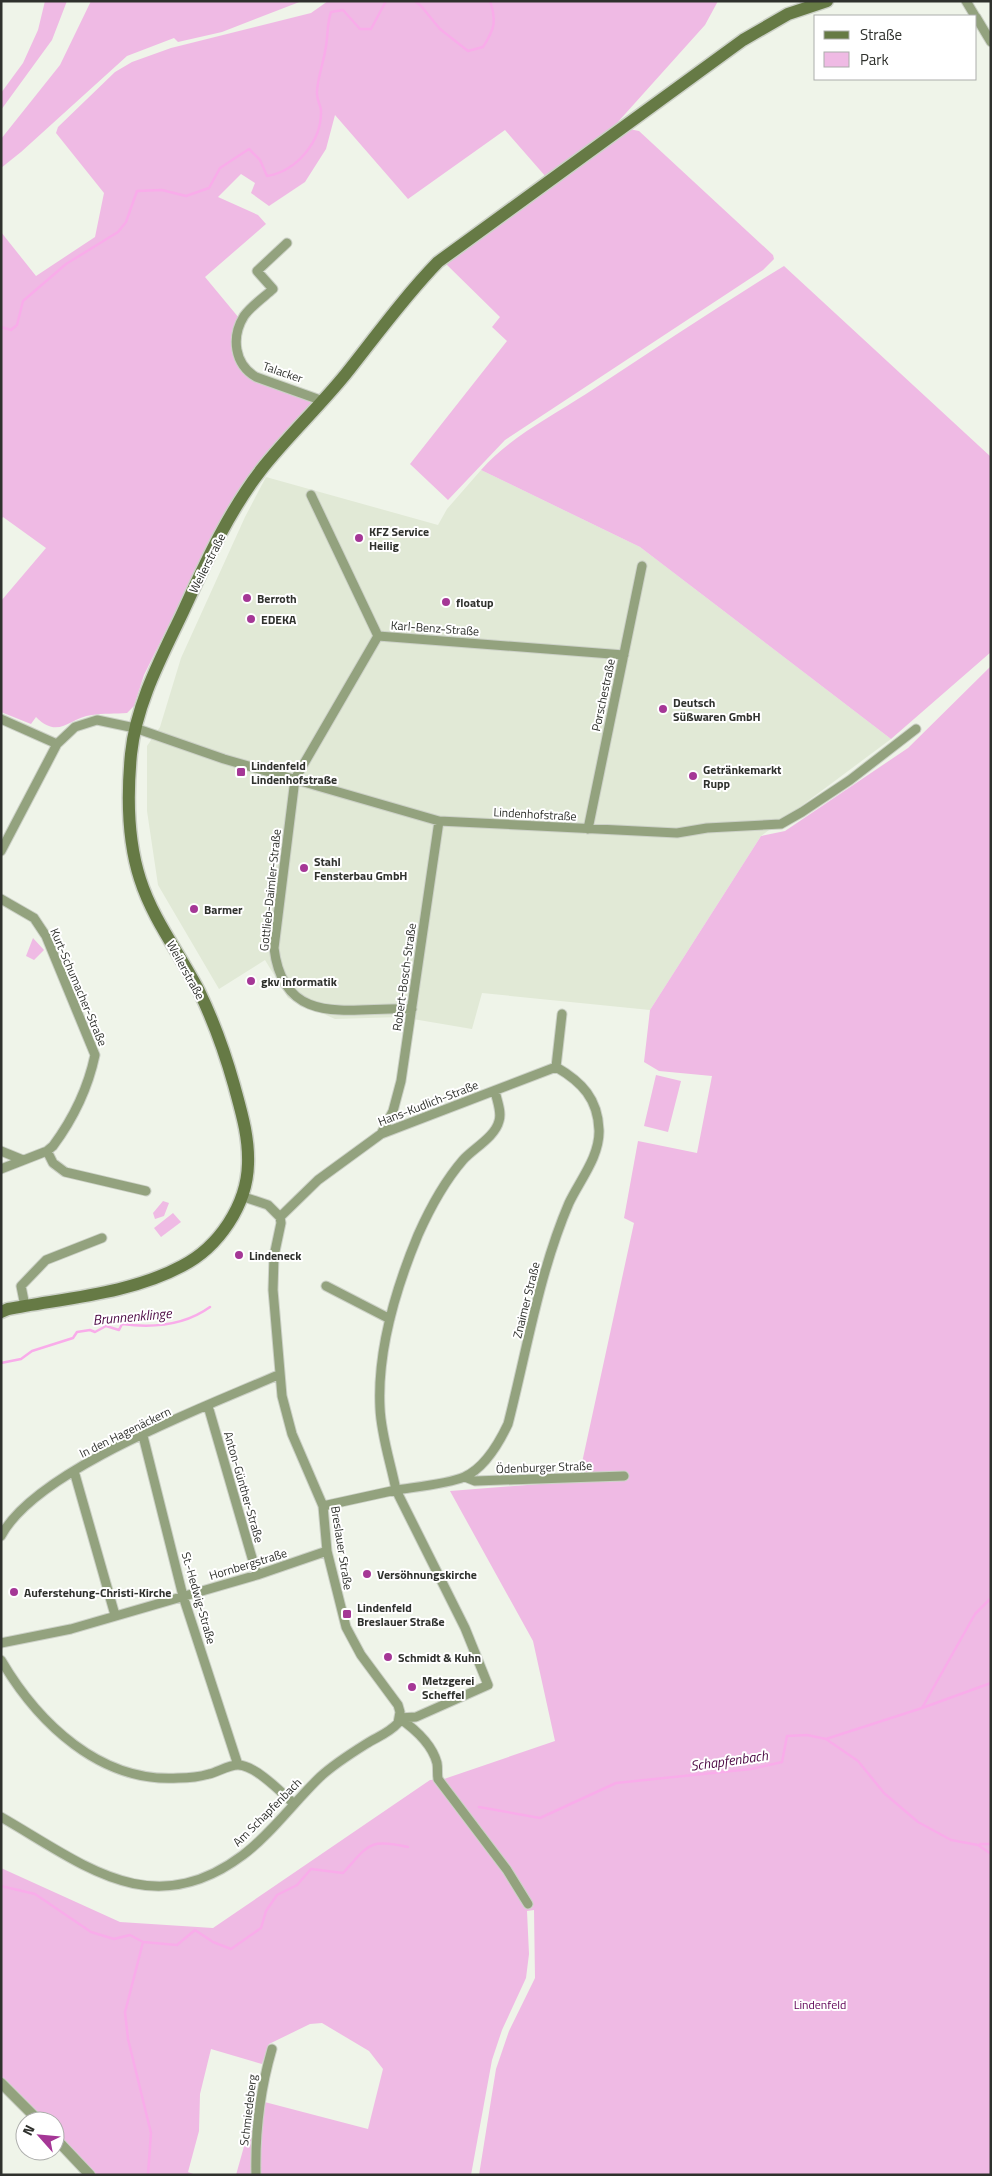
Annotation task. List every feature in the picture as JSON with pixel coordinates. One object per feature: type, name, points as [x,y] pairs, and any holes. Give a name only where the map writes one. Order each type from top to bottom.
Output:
[{"type":"main road","name":"Weilerstraße","points":[[1,1312],[124,1286],[183,1266],[217,1238],[230,1220],[241,1196],[248,1165],[245,1126],[227,1059],[198,988],[151,908],[134,855],[128,800],[131,749],[135,728],[153,676],[210,555],[234,511],[276,452],[323,401],[398,305],[438,262],[743,40],[788,14],[827,1]]},
{"type":"street","points":[[966,1],[974,15]]},
{"type":"street","points":[[977,20],[991,42]]},
{"type":"street","name":"Talacker","points":[[287,243],[257,271],[272,289],[245,315],[236,341],[237,355],[247,371],[256,377],[323,401]]},
{"type":"street","points":[[311,495],[378,636]]},
{"type":"street","name":"Porschestraße","points":[[588,829],[642,566]]},
{"type":"street","name":"Karl-Benz-Straße","points":[[295,779],[378,636],[624,655]]},
{"type":"street","points":[[1,718],[58,744]]},
{"type":"street","name":"Lindenhofstraße","points":[[1,851],[58,744],[75,727],[98,720],[135,728],[224,759],[440,821],[677,833],[707,828],[782,824],[850,780],[916,729]]},
{"type":"street","name":"Gottlieb-Daimler-Straße","points":[[295,779],[274,948],[276,966],[287,988],[304,1002],[317,1008],[331,1011],[412,1009]]},
{"type":"street","name":"Robert-Bosch-Straße","points":[[382,1134],[401,1081],[440,821]]},
{"type":"street","name":"Kurt-Schumacher-Straße","points":[[1,900],[34,918],[46,936],[95,1055],[92,1070],[76,1109],[59,1137],[47,1151]]},
{"type":"street","points":[[556,1068],[562,1014]]},
{"type":"street","name":"Hans-Kudlich-Straße","points":[[280,1217],[318,1180],[382,1134],[446,1108],[495,1092],[556,1068]]},
{"type":"street","name":"Znaimer Straße","points":[[465,1477],[477,1468],[499,1444],[508,1424],[551,1250],[570,1203],[595,1154],[599,1131],[596,1107],[576,1078],[556,1068]]},
{"type":"street","name":"Hans-Kudlich-Straße","points":[[399,1718],[416,1717],[488,1685],[465,1628],[396,1490],[380,1409],[381,1373],[390,1319],[418,1235],[437,1196],[464,1160],[490,1134],[499,1121],[500,1112],[495,1092]]},
{"type":"street","points":[[1,1151],[23,1160]]},
{"type":"street","points":[[1,1169],[47,1151],[52,1163],[65,1172],[146,1191]]},
{"type":"street","points":[[241,1196],[268,1205],[280,1217]]},
{"type":"street","name":"Breslauer Straße","points":[[280,1217],[281,1223],[274,1256],[273,1290],[278,1375],[292,1434],[323,1506],[327,1551],[346,1627],[361,1655],[398,1704],[399,1718]]},
{"type":"street","points":[[25,1306],[21,1286],[46,1260],[102,1238]]},
{"type":"street","points":[[326,1286],[390,1319]]},
{"type":"street","name":"In den Hagenäckern","points":[[1,1536],[24,1506],[74,1471],[143,1436],[278,1375]]},
{"type":"street","name":"Anton-Günther-Straße","points":[[208,1406],[257,1575]]},
{"type":"street","name":"St.-Hedwig-Straße","points":[[143,1436],[183,1596],[238,1765]]},
{"type":"street","points":[[74,1471],[115,1616]]},
{"type":"street","name":"Ödenburger Straße","points":[[465,1477],[475,1481],[624,1476]]},
{"type":"street","points":[[323,1506],[465,1477]]},
{"type":"street","name":"Hornbergstraße","points":[[1,1643],[71,1629],[257,1575],[327,1551]]},
{"type":"street","points":[[1,1660],[18,1689],[44,1720],[79,1748],[117,1768],[142,1776],[172,1778],[207,1775],[238,1765],[252,1770],[273,1784],[293,1803]]},
{"type":"street","points":[[399,1718],[415,1729],[425,1741],[438,1765],[438,1779],[507,1870],[528,1904]]},
{"type":"street","name":"Am Schapfenbach","points":[[1,1817],[95,1871],[117,1881],[136,1886],[168,1886],[196,1881],[219,1870],[243,1855],[332,1766],[394,1727],[399,1718]]},
{"type":"street","name":"Schmiedeberg","points":[[256,2175],[256,2126],[272,2049]]},
{"type":"street","points":[[1,2083],[29,2111]]},
{"type":"street","points":[[65,2149],[90,2175]]},
{"type":"shaded area","points":[[481,470],[640,547],[891,739],[761,836],[650,1010],[482,993],[472,1029],[401,1017],[335,1019],[288,998],[265,960],[219,989],[158,885],[147,811],[147,746],[160,727],[181,658],[245,517],[266,477],[438,525],[447,509]]},
{"type":"green space","points":[[45,1],[67,1],[52,40],[1,110],[1,93],[23,63],[38,30]]},
{"type":"green space","points":[[91,1],[302,1],[222,32],[178,42],[174,38],[127,56],[1,168],[1,139],[60,65]]},
{"type":"green space","points":[[328,1],[718,1],[705,25],[617,123],[546,177],[505,130],[408,199],[335,115],[326,149],[305,182],[269,206],[251,193],[255,183],[241,174],[218,197],[258,215],[266,224],[205,277],[239,318],[242,370],[311,399],[314,403],[242,485],[220,522],[144,675],[134,706],[127,713],[92,715],[64,726],[51,727],[36,717],[31,724],[1,712],[1,601],[46,548],[3,517],[1,519],[1,232],[36,276],[95,237],[104,193],[56,133],[58,127],[115,72],[132,62],[171,48],[311,13]]},
{"type":"green space","points":[[629,129],[639,131],[773,255],[774,259],[763,270],[505,440],[448,500],[410,464],[507,341],[492,327],[500,317],[446,264]]},
{"type":"green space","points":[[784,266],[991,457],[991,652],[891,739],[640,547],[481,470],[492,458],[530,429]]},
{"type":"green space","name":"Lindenfeld","points":[[991,666],[991,2175],[479,2175],[496,2069],[509,2031],[535,1978],[534,1910],[527,1911],[529,1954],[526,1978],[502,2030],[492,2060],[471,2175],[236,2175],[257,2100],[368,2129],[383,2069],[369,2051],[322,2023],[310,2024],[269,2044],[262,2064],[211,2049],[200,2094],[199,2131],[188,2172],[196,2175],[97,2175],[65,2141],[65,2111],[36,2111],[1,2077],[1,1868],[120,1922],[213,1928],[430,1780],[444,1779],[555,1741],[533,1641],[450,1491],[578,1481],[634,1223],[624,1218],[638,1141],[697,1153],[712,1076],[659,1071],[644,1062],[650,1010],[761,836],[785,831],[908,748]]},
{"type":"green space","points":[[33,938],[44,950],[34,960],[26,956]]},
{"type":"green space","points":[[656,1075],[681,1081],[668,1132],[644,1126]]},
{"type":"green space","points":[[163,1201],[169,1203],[164,1216],[155,1219],[153,1213]]},
{"type":"green space","points":[[173,1213],[181,1222],[161,1237],[154,1228]]},
{"type":"waterway","points":[[1,327],[11,330],[17,325],[23,301],[66,264],[118,232],[126,222],[137,191],[162,190],[186,196],[209,188],[220,168],[249,149],[260,160],[267,176],[278,173],[298,161],[312,143],[320,122],[321,110],[317,91],[331,12],[343,10],[360,29],[371,29],[386,1]]},
{"type":"waterway","points":[[415,1],[440,29],[468,51],[483,47],[490,36],[494,20],[490,1]]},
{"type":"waterway","name":"Brunnenklinge","points":[[1,1363],[21,1359],[32,1351],[73,1338],[77,1332],[90,1330],[95,1332],[106,1326],[119,1330],[122,1324],[145,1326],[168,1324],[190,1318],[210,1307]]},
{"type":"waterway","points":[[922,1708],[975,1614],[991,1598]]},
{"type":"waterway","name":"Schapfenbach","points":[[479,1807],[540,1818],[616,1783],[751,1769],[782,1762],[787,1736],[807,1735],[826,1739],[991,1683]]},
{"type":"waterway","points":[[826,1739],[858,1761],[884,1793],[918,1822],[951,1840],[978,1845],[991,1854]]},
{"type":"waterway","name":"Schapfenbach","points":[[1,1886],[35,1894],[91,1932],[114,1939],[130,1935],[143,1942],[177,1945],[195,1930],[213,1942],[231,1949],[261,1928],[266,1911],[277,1895],[297,1885],[311,1869],[343,1873],[370,1846],[385,1843],[408,1847]]},
{"type":"waterway","points":[[980,1844],[991,1844]]},
{"type":"waterway","points":[[143,1942],[125,2012],[128,2039],[151,2133],[148,2175]]},
{"type":"place","name":"KFZ Service Heilig","points":[[359,538]]},
{"type":"place","name":"Berroth","points":[[247,598]]},
{"type":"place","name":"floatup","points":[[446,602]]},
{"type":"place","name":"EDEKA","points":[[251,619]]},
{"type":"place","name":"Deutsch Süßwaren GmbH","points":[[663,709]]},
{"type":"place","name":"Lindenfeld Lindenhofstraße","points":[[241,772]]},
{"type":"place","name":"Getränkemarkt Rupp","points":[[693,776]]},
{"type":"place","name":"Stahl Fensterbau GmbH","points":[[304,868]]},
{"type":"place","name":"Barmer","points":[[194,909]]},
{"type":"place","name":"gkv informatik","points":[[251,981]]},
{"type":"place","name":"Lindeneck","points":[[239,1255]]},
{"type":"place","name":"Versöhnungskirche","points":[[367,1574]]},
{"type":"place","name":"Auferstehung-Christi-Kirche","points":[[14,1592]]},
{"type":"place","name":"Lindenfeld Breslauer Straße","points":[[347,1614]]},
{"type":"place","name":"Schmidt & Kuhn","points":[[388,1657]]},
{"type":"place","name":"Metzgerei Scheffel","points":[[412,1687]]}]
